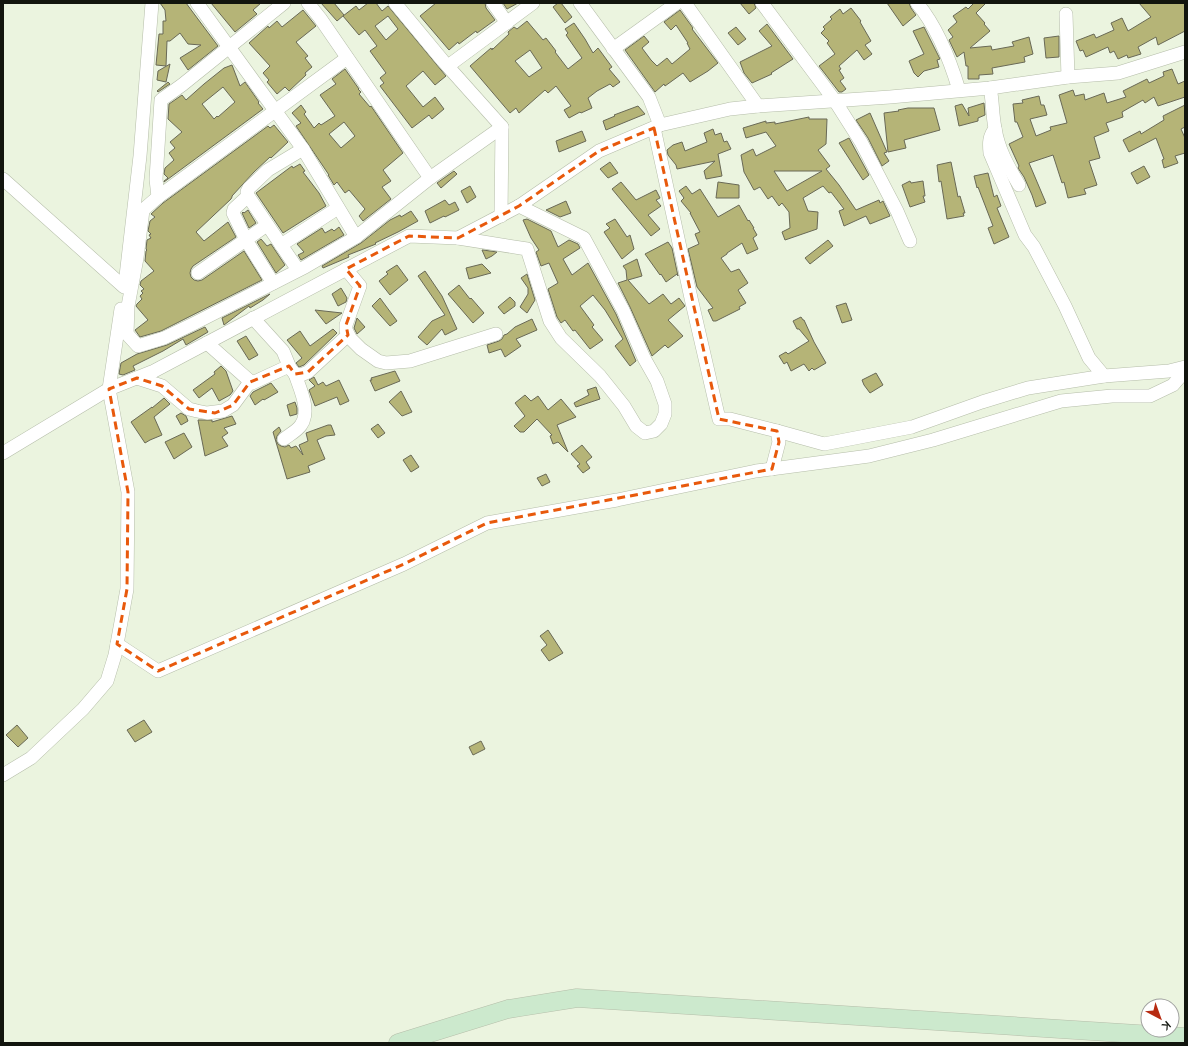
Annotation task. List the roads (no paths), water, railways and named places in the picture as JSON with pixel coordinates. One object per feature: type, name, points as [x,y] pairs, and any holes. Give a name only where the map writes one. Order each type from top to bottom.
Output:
[{"type":"street","points":[[3,775],[31,758],[83,709],[108,682],[117,644],[127,589],[128,492],[109,389],[124,287],[140,156],[152,3]]},
{"type":"street","points":[[197,3],[303,149],[356,237]]},
{"type":"street","points":[[158,197],[156,179],[161,100],[229,48],[284,3]]},
{"type":"street","points":[[308,3],[430,178]]},
{"type":"street","points":[[395,3],[502,127],[501,216]]},
{"type":"street","points":[[493,3],[507,23]]},
{"type":"street","points":[[448,66],[534,3]]},
{"type":"street","points":[[580,3],[650,98],[657,126],[691,298],[719,419],[730,420],[777,431],[824,444],[912,427],[982,402],[1028,388],[1104,376],[1169,371],[1185,367]]},
{"type":"street","points":[[613,49],[678,3]]},
{"type":"street","points":[[685,3],[758,106]]},
{"type":"street","points":[[762,3],[835,101],[860,142],[897,211],[910,241]]},
{"type":"street","points":[[917,3],[937,34],[950,62],[959,90]]},
{"type":"street","points":[[1066,14],[1068,77]]},
{"type":"street","points":[[458,238],[518,206],[599,151],[657,126],[730,109],[990,88],[1068,77],[1118,73],[1185,52]]},
{"type":"street","points":[[347,58],[158,197],[143,210],[137,258],[128,306],[127,334],[138,346],[164,338],[298,270],[356,237],[430,178],[502,127]]},
{"type":"street","points":[[990,88],[995,129],[1000,149],[1019,185]]},
{"type":"street","points":[[995,129],[991,134],[989,141],[990,153],[1025,235],[1034,247],[1065,306],[1089,358],[1104,376]]},
{"type":"street","points":[[298,270],[248,196],[247,192],[249,188],[268,170],[303,149]]},
{"type":"street","points":[[3,179],[124,287]]},
{"type":"street","points":[[248,196],[234,209],[233,213],[246,240],[273,283]]},
{"type":"street","points":[[3,452],[109,389],[137,378],[207,343],[409,236],[458,238],[526,249],[545,309],[550,321],[561,338],[600,376],[624,406],[636,426],[645,433],[654,431],[661,424],[665,414],[665,404],[657,381],[644,358],[623,310],[584,238],[518,206]]},
{"type":"street","points":[[281,244],[338,208]]},
{"type":"street","points":[[198,273],[267,225]]},
{"type":"street","points":[[346,269],[360,286],[346,325],[346,330],[348,335],[361,349],[378,361],[386,363],[410,361],[496,334]]},
{"type":"street","points":[[253,318],[283,351],[292,370],[305,407],[305,416],[301,426],[284,439]]},
{"type":"street","points":[[137,378],[162,386],[188,409],[196,412],[207,413],[223,411],[233,405],[250,382],[292,370],[301,375],[308,372],[348,335]]},
{"type":"street","points":[[207,343],[250,382]]},
{"type":"street","points":[[117,644],[158,671],[404,564],[487,523],[617,500],[756,471],[869,456],[933,440],[1061,401],[1112,396],[1150,396],[1173,385],[1185,371]]},
{"type":"street","points":[[772,469],[779,442],[777,431]]},
{"type":"street","points":[[398,1043],[508,1009],[577,998],[1185,1037]]}]
